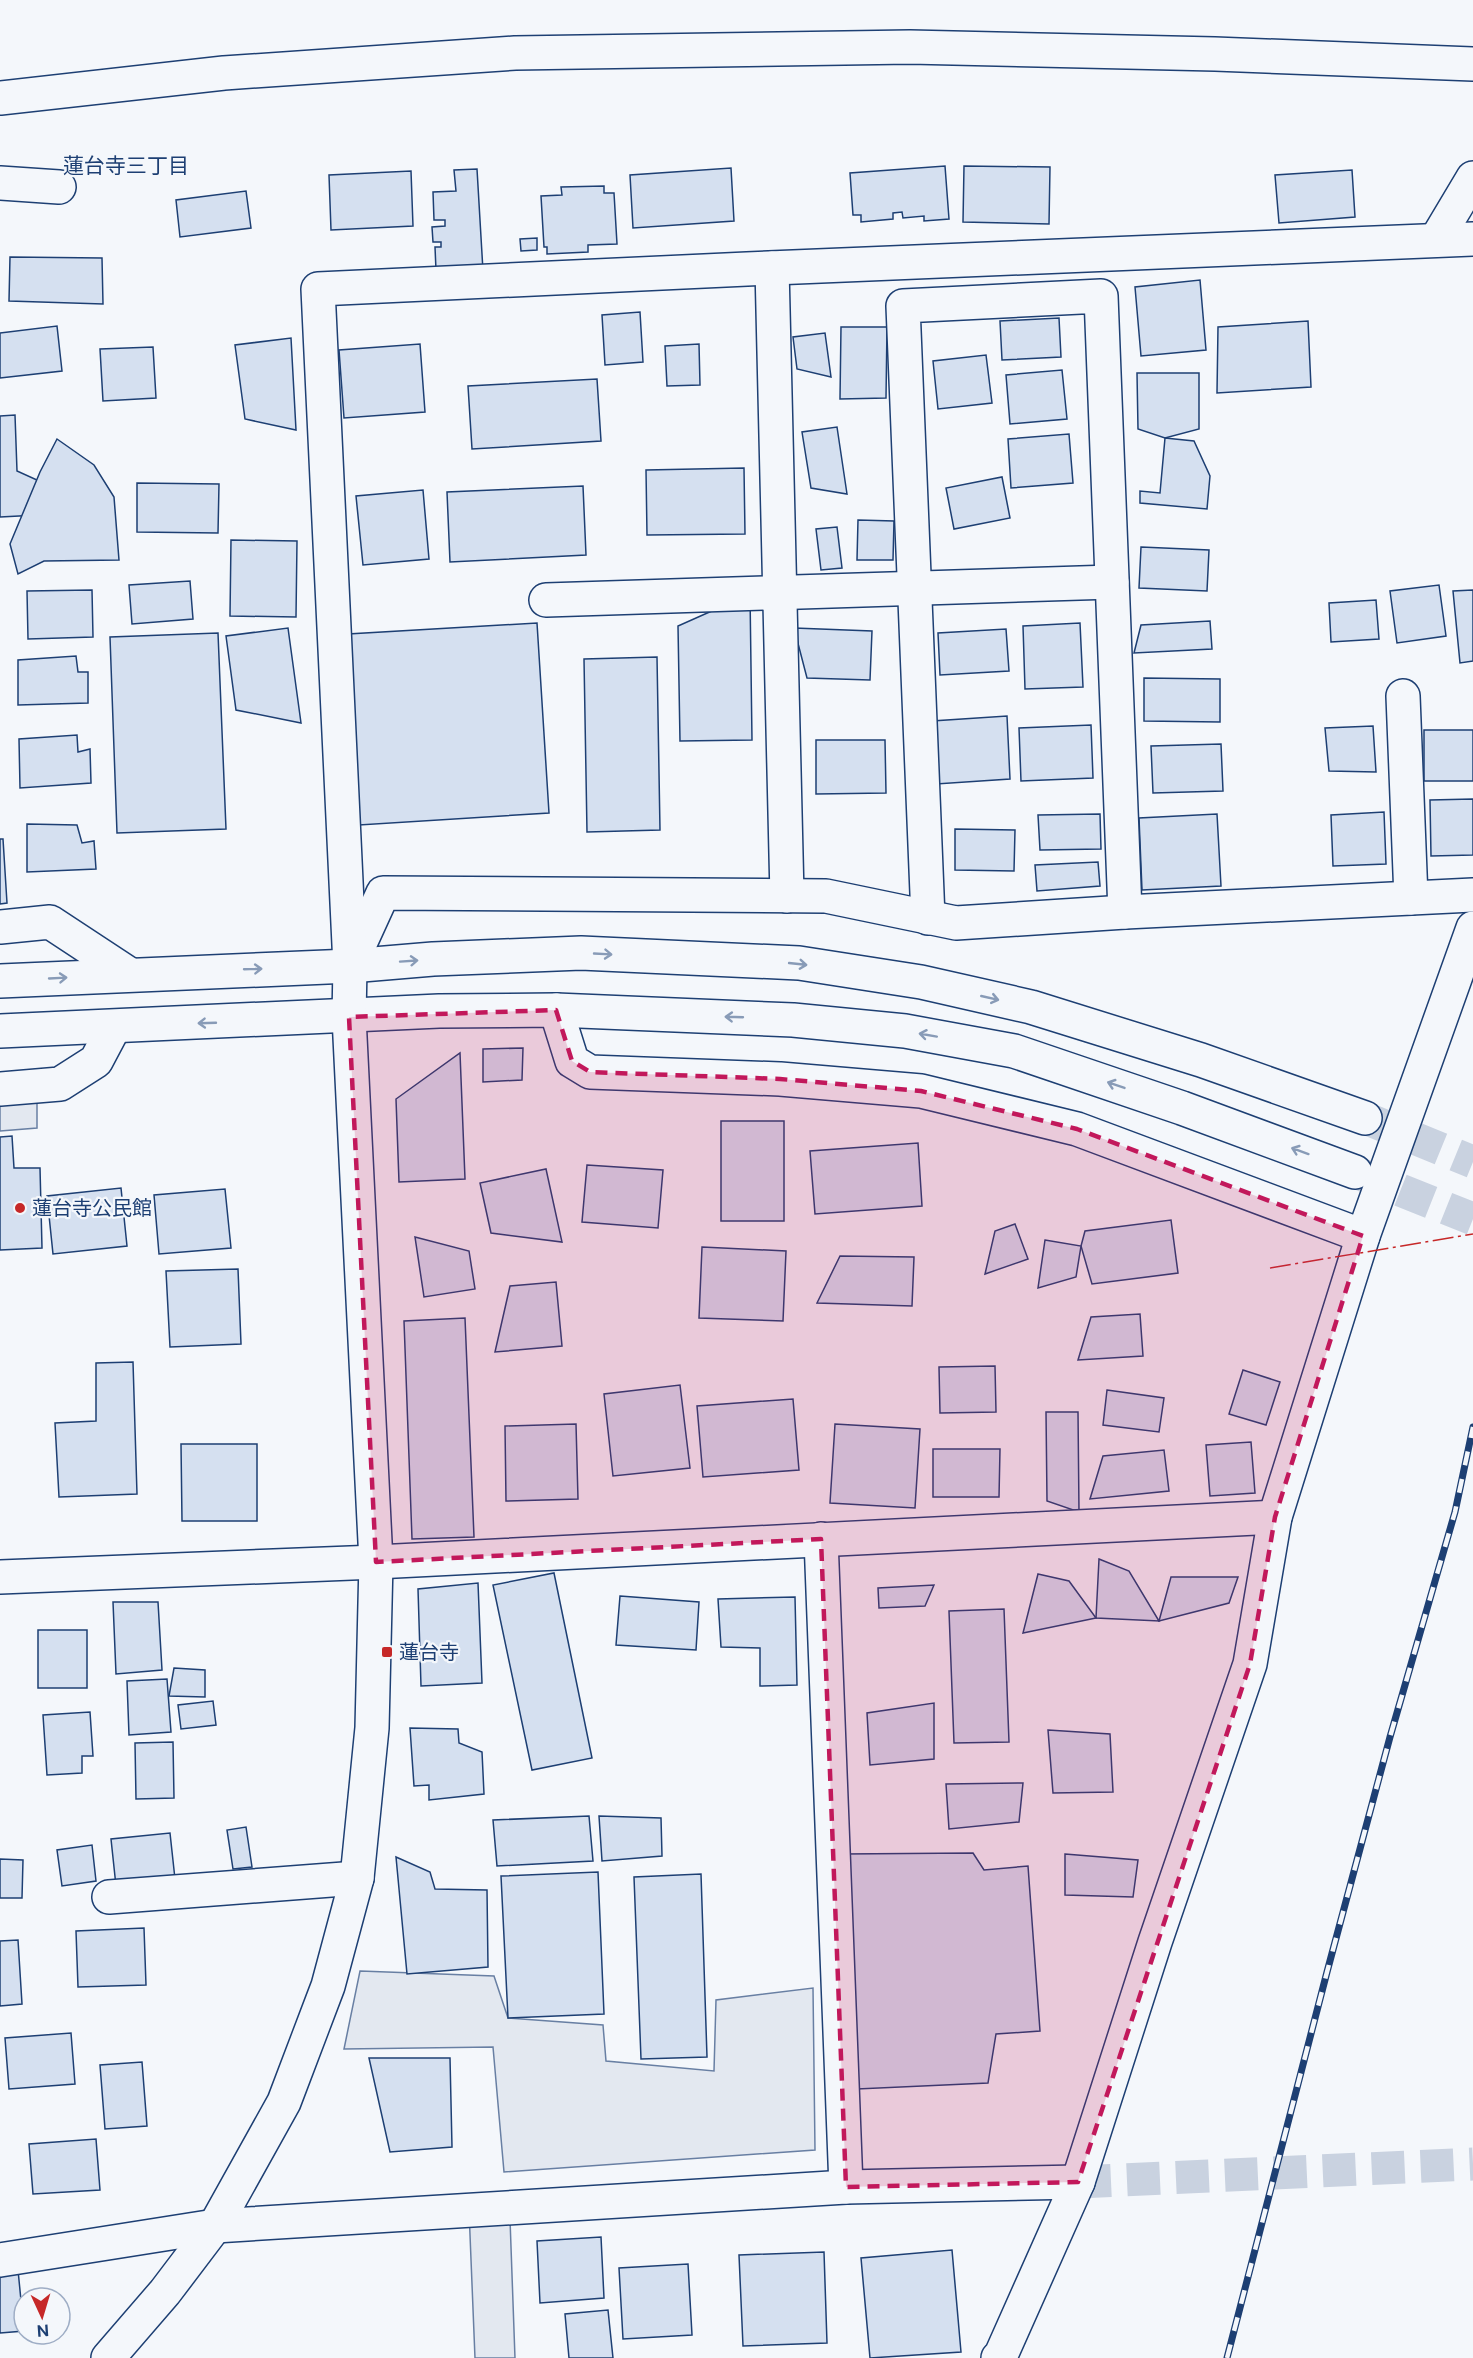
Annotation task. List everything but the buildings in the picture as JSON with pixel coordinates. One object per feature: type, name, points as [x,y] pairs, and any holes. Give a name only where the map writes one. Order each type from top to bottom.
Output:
[{"type":"street","points":[[0,98],[224,74],[515,53],[910,47],[1215,54],[1473,64]]},
{"type":"street","points":[[1436,240],[1473,178]]},
{"type":"street","points":[[0,183],[59,187]]},
{"type":"street","points":[[108,2358],[165,2292],[215,2226],[284,2102],[328,1986],[357,1878],[372,1728],[376,1562],[349,1017],[350,966],[318,289],[1473,239]]},
{"type":"street","points":[[772,268],[787,896]]},
{"type":"street","points":[[928,918],[903,306],[1101,296],[1125,912]]},
{"type":"street","points":[[546,600],[1112,582]]},
{"type":"street","points":[[1402,696],[1411,898]]},
{"type":"street","points":[[350,966],[384,893],[826,896],[956,923],[1125,912],[1473,895]]},
{"type":"street","points":[[0,927],[50,922],[129,974]]},
{"type":"street","points":[[998,2358],[1078,2182],[1155,1942],[1250,1664],[1275,1516],[1363,1236],[1473,928]]},
{"type":"street","points":[[0,981],[350,966],[434,959],[582,953],[810,965],[921,982],[1031,1007],[1201,1060],[1365,1118]]},
{"type":"street","points":[[556,1010],[572,1061],[590,1072],[780,1079],[921,1091],[1077,1129],[1363,1236]]},
{"type":"street","points":[[0,1031],[349,1017],[439,1011],[556,1010],[794,1020],[906,1031],[1014,1051],[1182,1108],[1355,1172]]},
{"type":"street","points":[[0,1089],[60,1084],[96,1061],[114,1027]]},
{"type":"street","points":[[0,1576],[376,1562],[1275,1516]]},
{"type":"street","points":[[821,1539],[846,2187]]},
{"type":"street","points":[[109,1897],[357,1878]]},
{"type":"street","points":[[0,2260],[215,2226],[846,2187],[1078,2182]]},
{"type":"highlighted area","points":[[556,1010],[572,1061],[590,1072],[780,1079],[921,1091],[1077,1129],[1363,1236],[1275,1517],[1250,1664],[1078,2182],[846,2187],[821,1539],[376,1562],[349,1017]]},
{"type":"shaded area","points":[[37,1098],[37,1128],[0,1131],[0,1100]]},
{"type":"shaded area","points":[[360,1971],[494,1976],[508,2018],[603,2025],[606,2061],[714,2071],[716,2000],[813,1988],[815,2150],[504,2172],[493,2047],[344,2049]]},
{"type":"shaded area","points":[[469,2210],[510,2219],[515,2358],[475,2358]]},
{"type":"tunnel","points":[[1365,1118],[1473,1162]]},
{"type":"tunnel","points":[[1355,1172],[1473,1219]]},
{"type":"tunnel","points":[[1078,2182],[1473,2164]]},
{"type":"railway","points":[[1227,2358],[1390,1737],[1455,1512],[1473,1427]]},
{"type":"power","points":[[1270,1268],[1473,1234]]},
{"type":"place","name":"蓮台寺公民館","points":[[20,1208]]},
{"type":"place","name":"蓮台寺","points":[[387,1652]]},
{"type":"district","name":"蓮台寺三丁目","points":[[126,165]]}]
